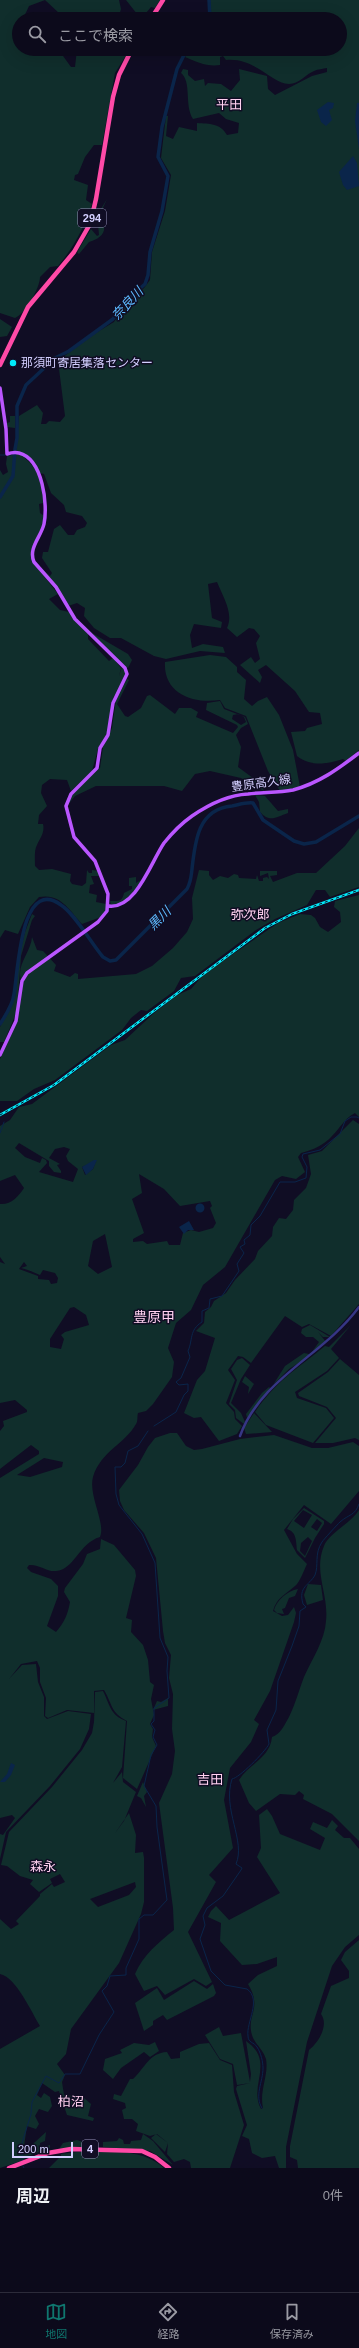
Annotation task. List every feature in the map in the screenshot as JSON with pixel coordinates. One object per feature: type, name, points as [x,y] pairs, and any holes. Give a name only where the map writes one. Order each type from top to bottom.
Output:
[{"type":"highway","points":[[155,12],[163,0]]},
{"type":"highway","name":"294","points":[[0,365],[28,307],[74,252],[90,224],[114,92],[119,75],[128,56]]},
{"type":"highway","name":"4","points":[[9,2168],[48,2153],[77,2149],[142,2152],[155,2157],[168,2168]]},
{"type":"main road","points":[[0,388],[6,429],[7,454],[18,453],[23,456],[38,471],[42,483],[44,517],[43,528],[34,544],[34,562],[56,587],[75,619],[126,670],[125,682],[113,704],[108,735],[100,748],[97,768],[71,794],[66,806],[72,834],[95,861],[106,889],[109,906],[101,920],[27,973],[22,984],[16,1021],[0,1055]]},
{"type":"main road","name":"豊原高久線","points":[[109,906],[118,906],[130,897],[142,882],[168,839],[179,826],[202,810],[240,794],[284,792],[308,786],[330,774],[359,753]]},
{"type":"street","points":[[240,1436],[252,1412],[283,1376],[328,1342],[359,1307]]},
{"type":"green space","points":[[0,0],[45,0],[29,6],[26,12],[12,12],[12,56],[63,56],[71,67],[75,67],[76,56],[126,56],[115,73],[102,145],[94,145],[85,157],[78,174],[75,175],[74,180],[88,185],[86,200],[92,204],[86,221],[64,259],[58,266],[50,267],[40,277],[38,287],[31,300],[19,316],[15,318],[0,313]]},
{"type":"green space","points":[[45,0],[119,0],[121,9],[120,12],[58,12]]},
{"type":"green space","points":[[126,0],[160,0],[155,8],[151,7],[147,12],[135,12]]},
{"type":"green space","points":[[210,0],[359,0],[359,750],[346,761],[343,759],[319,764],[308,762],[297,756],[291,732],[305,731],[307,728],[322,724],[320,713],[309,712],[295,691],[266,665],[258,670],[262,677],[260,683],[240,665],[251,657],[255,663],[260,659],[256,643],[260,636],[254,629],[249,628],[237,637],[227,628],[229,622],[228,611],[225,599],[217,582],[208,584],[212,618],[222,622],[221,628],[194,624],[190,635],[192,648],[203,644],[223,647],[225,653],[200,651],[166,659],[154,656],[121,638],[110,638],[94,628],[84,616],[85,608],[77,603],[68,606],[61,593],[37,564],[50,576],[52,573],[42,558],[43,552],[48,552],[54,529],[60,525],[68,535],[74,535],[77,530],[85,527],[87,523],[82,516],[66,512],[64,505],[51,493],[44,474],[40,473],[29,459],[16,451],[19,416],[37,405],[43,413],[41,424],[46,424],[49,421],[60,422],[65,416],[58,361],[89,337],[114,322],[127,303],[144,288],[150,280],[152,252],[165,211],[171,175],[161,158],[166,116],[168,116],[166,136],[173,139],[179,127],[197,131],[197,123],[218,126],[227,135],[238,133],[239,123],[226,119],[219,113],[193,119],[190,113],[186,82],[181,73],[183,69],[188,70],[188,75],[195,81],[204,79],[205,86],[208,83],[221,84],[231,91],[240,80],[239,69],[267,76],[268,89],[275,95],[312,76],[327,72],[327,68],[311,72],[299,81],[289,84],[276,80],[246,62],[226,60],[223,56],[347,56],[347,12],[211,12]]},
{"type":"green space","points":[[223,56],[220,57],[220,65],[202,64],[185,57]]},
{"type":"green space","points":[[107,199],[101,212],[104,224],[103,234],[89,242],[79,254],[77,252],[91,229],[97,236],[99,235],[98,224],[93,222]]},
{"type":"green space","points":[[0,319],[12,327],[7,336],[0,337]]},
{"type":"green space","points":[[10,416],[15,416],[15,428],[7,427],[7,423],[10,422]]},
{"type":"green space","points":[[20,454],[32,465],[41,481],[43,503],[39,504],[40,513],[44,516],[43,524],[34,544],[33,562],[58,594],[49,599],[60,610],[69,612],[88,634],[88,639],[109,661],[113,658],[121,668],[119,676],[122,667],[125,671],[125,679],[113,698],[107,733],[98,749],[92,771],[71,791],[67,780],[50,779],[42,785],[41,793],[47,806],[39,815],[38,824],[43,824],[43,830],[35,852],[35,866],[39,870],[52,869],[71,874],[70,881],[72,884],[82,886],[86,883],[87,870],[89,873],[92,873],[92,870],[98,871],[100,876],[91,876],[94,884],[90,885],[89,893],[97,895],[96,902],[106,904],[106,910],[101,917],[82,924],[59,900],[47,896],[39,897],[30,907],[18,934],[5,930],[0,938],[0,470],[3,475],[8,472],[6,464],[7,456]]},
{"type":"green space","points":[[76,618],[92,633],[128,654],[132,660],[128,668],[111,654]]},
{"type":"green space","points":[[210,655],[226,657],[237,667],[237,672],[246,680],[244,699],[252,706],[258,701],[267,697],[279,715],[293,750],[300,787],[280,791],[268,771],[246,716],[225,708],[220,700],[210,701],[191,698],[175,689],[169,682],[165,662]]},
{"type":"green space","points":[[127,679],[129,680],[117,704],[125,716],[128,717],[141,708],[147,696],[150,695],[175,714],[179,708],[191,708],[198,712],[196,717],[233,733],[238,727],[237,725],[206,710],[207,703],[220,701],[224,709],[237,714],[233,715],[232,719],[241,725],[246,722],[244,717],[241,715],[245,717],[248,724],[241,728],[236,735],[241,747],[238,767],[261,784],[264,791],[241,778],[210,771],[195,774],[182,791],[164,786],[96,786],[75,796],[67,806],[73,793],[100,768],[103,747],[112,728],[116,699]]},
{"type":"green space","points":[[255,795],[265,796],[278,811],[288,809],[288,813],[273,818],[267,817],[260,812],[259,802]]},
{"type":"green space","points":[[359,828],[359,887],[330,897],[325,890],[316,890],[307,905],[275,919],[256,930],[195,976],[181,978],[174,991],[147,1011],[141,1010],[131,1018],[122,1030],[55,1080],[34,1089],[17,1101],[0,1101],[0,1059],[16,1021],[23,984],[20,978],[21,966],[32,937],[37,950],[43,951],[56,965],[54,971],[70,977],[75,973],[78,974],[78,979],[136,974],[152,966],[173,948],[187,932],[193,919],[192,898],[199,870],[209,871],[209,875],[213,880],[220,876],[228,878],[234,874],[238,875],[239,878],[256,879],[257,875],[259,881],[263,881],[263,878],[267,877],[269,879],[268,873],[260,876],[260,871],[277,871],[277,875],[270,876],[273,882],[297,873],[316,873],[345,846]]},
{"type":"green space","points":[[136,877],[136,883],[141,880],[136,889],[121,904],[111,905],[110,901],[120,900],[124,893],[132,889],[132,886],[129,886],[129,878]]},
{"type":"green space","points":[[359,895],[359,1117],[355,1113],[351,1115],[322,1145],[301,1153],[298,1157],[305,1172],[296,1179],[282,1176],[275,1180],[225,1267],[203,1285],[191,1310],[176,1323],[168,1348],[174,1362],[172,1377],[153,1404],[146,1411],[138,1413],[137,1423],[126,1437],[107,1454],[97,1468],[93,1477],[93,1492],[101,1524],[100,1537],[87,1545],[68,1566],[62,1569],[53,1571],[33,1565],[29,1565],[27,1568],[31,1572],[51,1579],[58,1586],[58,1596],[47,1626],[56,1632],[67,1614],[70,1602],[64,1592],[65,1588],[83,1564],[87,1554],[100,1549],[101,1539],[114,1545],[135,1570],[136,1576],[126,1618],[132,1620],[131,1632],[143,1645],[148,1660],[150,1682],[154,1685],[151,1699],[154,1715],[150,1724],[153,1729],[152,1737],[156,1746],[137,1789],[123,1778],[127,1721],[112,1708],[104,1690],[94,1691],[94,1713],[67,1710],[48,1718],[45,1716],[46,1698],[40,1682],[40,1668],[37,1661],[21,1664],[9,1679],[22,1665],[36,1664],[38,1682],[44,1697],[44,1716],[47,1719],[68,1711],[91,1714],[89,1729],[80,1749],[50,1786],[6,1832],[0,1859],[0,1834],[3,1835],[15,1818],[12,1815],[0,1818],[0,1478],[39,1454],[39,1451],[31,1445],[0,1469],[0,1431],[4,1426],[3,1421],[27,1412],[27,1410],[15,1400],[0,1403],[0,1262],[5,1264],[0,1257],[0,1204],[8,1203],[14,1200],[24,1188],[15,1175],[0,1181],[0,1126],[10,1120],[19,1107],[32,1104],[111,1045],[125,1040],[154,1013],[177,995],[191,989],[204,974],[278,923],[300,914],[311,915],[315,918],[320,927],[328,932],[341,922],[340,912],[334,907],[335,901]],"holes":[[[19,1143],[49,1161],[49,1166],[54,1172],[61,1173],[57,1165],[60,1164],[49,1158],[55,1149],[64,1147],[70,1149],[66,1156],[68,1161],[78,1169],[73,1182],[39,1172],[47,1163],[46,1160],[42,1158],[40,1163],[25,1157],[15,1148]],[[96,1161],[93,1169],[85,1175],[82,1167]],[[139,1174],[164,1189],[180,1206],[210,1201],[212,1206],[210,1208],[216,1223],[213,1228],[199,1232],[191,1230],[183,1233],[180,1245],[169,1245],[167,1241],[147,1244],[143,1241],[133,1242],[133,1239],[144,1233],[132,1199],[142,1193]],[[105,1234],[112,1267],[98,1274],[88,1266],[93,1241]],[[24,1262],[27,1266],[21,1268],[40,1275],[43,1270],[55,1273],[58,1278],[57,1283],[51,1284],[49,1280],[38,1279],[38,1276],[19,1269]],[[74,1307],[86,1315],[89,1325],[65,1332],[61,1335],[64,1339],[61,1349],[50,1347],[50,1339],[70,1308]],[[44,1458],[63,1462],[62,1467],[30,1477],[17,1475]]]},
{"type":"green space","points":[[32,914],[35,916],[32,920],[21,956],[17,1011],[4,1042],[0,1042],[0,1027],[15,997],[18,960],[25,932]]},
{"type":"green space","points":[[353,1120],[359,1124],[359,1304],[331,1336],[309,1324],[302,1327],[285,1316],[251,1363],[243,1357],[238,1356],[228,1370],[235,1380],[226,1403],[234,1412],[235,1419],[242,1426],[237,1434],[219,1441],[201,1417],[194,1418],[184,1413],[197,1380],[205,1371],[215,1338],[196,1331],[204,1323],[205,1312],[211,1307],[214,1301],[226,1293],[235,1280],[255,1259],[258,1251],[272,1236],[273,1227],[279,1218],[286,1219],[293,1210],[294,1200],[306,1188],[311,1174],[308,1155],[322,1151]]},
{"type":"green space","points":[[310,1325],[330,1337],[323,1337],[318,1332],[326,1342],[312,1352],[319,1342],[313,1337],[306,1337],[301,1333],[302,1329]]},
{"type":"green space","points":[[351,1325],[331,1349],[339,1358],[327,1371],[295,1392],[297,1398],[326,1408],[334,1418],[313,1443],[266,1425],[255,1412],[263,1401],[287,1376],[325,1346],[329,1347]]},
{"type":"green space","points":[[304,1353],[309,1354],[308,1357],[289,1369],[273,1385],[285,1366]]},
{"type":"green space","points":[[242,1358],[250,1365],[241,1379],[231,1403],[241,1413],[245,1422],[244,1424],[236,1418],[235,1410],[229,1404],[237,1380],[231,1369],[237,1360]]},
{"type":"green space","points":[[340,1359],[359,1375],[359,1440],[355,1438],[333,1443],[315,1443],[336,1418],[327,1407],[299,1396],[298,1393],[328,1372]]},
{"type":"green space","points":[[245,1376],[254,1384],[248,1394],[249,1387],[242,1382]]},
{"type":"green space","points":[[269,1387],[270,1388],[247,1418],[246,1414],[262,1393]]},
{"type":"green space","points":[[254,1413],[272,1432],[246,1434],[244,1428]]},
{"type":"green space","points":[[170,1433],[177,1433],[186,1446],[194,1450],[240,1439],[274,1435],[312,1448],[328,1448],[353,1442],[359,1446],[359,1491],[331,1524],[304,1505],[284,1530],[297,1554],[307,1564],[297,1584],[279,1599],[273,1611],[282,1616],[288,1615],[294,1607],[296,1613],[294,1622],[270,1691],[254,1720],[259,1724],[251,1742],[230,1768],[224,1800],[233,1848],[209,1875],[216,1882],[188,1932],[212,1982],[206,1986],[194,1979],[165,1995],[157,1986],[144,1991],[135,1974],[138,1967],[147,1955],[174,1930],[173,1908],[159,1803],[172,1774],[175,1751],[172,1729],[173,1694],[169,1678],[171,1655],[165,1643],[163,1631],[156,1558],[144,1533],[124,1510],[120,1501],[119,1490],[138,1465],[155,1438]]},
{"type":"green space","points":[[304,1508],[324,1521],[324,1524],[305,1558],[297,1550],[293,1532],[287,1529],[293,1519]],"holes":[[[303,1510],[312,1515],[304,1528],[294,1521]],[[317,1519],[322,1523],[317,1531],[311,1527]],[[308,1537],[312,1541],[305,1556],[300,1551],[301,1543]]]},
{"type":"green space","points":[[359,1510],[359,1841],[332,1814],[303,1799],[304,1795],[299,1791],[295,1795],[280,1794],[256,1811],[249,1803],[239,1780],[243,1774],[263,1756],[272,1737],[282,1729],[289,1717],[304,1677],[321,1642],[325,1628],[326,1611],[320,1565],[324,1546],[330,1537]]},
{"type":"green space","points":[[308,1584],[321,1585],[323,1600],[307,1605],[304,1595]]},
{"type":"green space","points":[[298,1589],[295,1596],[289,1598],[285,1608],[282,1609],[284,1614],[277,1613],[274,1610],[277,1603],[283,1596]]},
{"type":"green space","points":[[103,1691],[114,1713],[126,1721],[122,1767],[113,1783],[122,1772],[123,1782],[136,1792],[125,1819],[129,1813],[136,1835],[135,1853],[143,1852],[144,1902],[141,1914],[119,1963],[71,2029],[66,2054],[57,2064],[65,2075],[62,2082],[64,2095],[83,2097],[91,2104],[88,2116],[94,2118],[93,2121],[67,2115],[59,2091],[55,2092],[42,2083],[37,2095],[41,2098],[44,2093],[50,2097],[52,2106],[48,2112],[39,2109],[35,2116],[39,2124],[36,2129],[27,2126],[23,2153],[46,2132],[45,2141],[40,2143],[40,2148],[50,2145],[50,2148],[25,2157],[24,2160],[0,2168],[0,2049],[40,2026],[18,1988],[6,1977],[0,1974],[0,1919],[11,1929],[19,1924],[16,1921],[40,1896],[40,1894],[52,1884],[54,1887],[65,1882],[60,1874],[50,1879],[52,1883],[39,1892],[30,1884],[33,1880],[20,1876],[7,1866],[1,1865],[9,1832],[52,1787],[82,1750],[92,1733],[95,1692]],"holes":[[[135,1882],[136,1887],[129,1895],[98,1907],[90,1899]]]},
{"type":"green space","points":[[168,1698],[168,1706],[153,1710],[157,1701],[161,1702]]},
{"type":"green space","points":[[143,1782],[147,1792],[144,1796],[146,1807],[141,1798],[137,1796]]},
{"type":"green space","points":[[267,1809],[272,1816],[280,1834],[320,1850],[325,1838],[310,1829],[313,1822],[327,1828],[332,1820],[338,1826],[335,1830],[344,1838],[350,1838],[359,1849],[359,1935],[345,1947],[332,1966],[307,2042],[286,2147],[286,2168],[279,2168],[275,2156],[262,2158],[252,2153],[249,2139],[242,2136],[247,2125],[236,2089],[237,2086],[250,2083],[237,2085],[233,2064],[220,2059],[205,2035],[219,2027],[223,2036],[241,2033],[250,2082],[251,2074],[246,2041],[255,2049],[261,2065],[257,2091],[258,2100],[261,2109],[263,2108],[262,2095],[267,2065],[263,2052],[252,2035],[251,2022],[254,2000],[248,1984],[258,1975],[277,1966],[277,1957],[257,1964],[242,1965],[220,1941],[221,1923],[208,1917],[216,1906],[229,1920],[280,1893],[257,1857],[261,1848],[259,1815]]},
{"type":"green space","points":[[359,1940],[359,2168],[298,2168],[297,2160],[290,2157],[290,2146],[309,2050],[313,2047],[322,2033],[324,2023],[321,2014],[331,1986],[349,1978],[349,1971],[341,1960],[345,1952]]},
{"type":"green space","points":[[194,1981],[207,1989],[213,1984],[216,1993],[214,1996],[167,2020],[163,2015],[153,2021],[153,2025],[144,2031],[135,2003],[157,1988],[164,2000]]},
{"type":"green space","points":[[155,2042],[159,2051],[150,2057],[144,2052],[121,2068],[113,2079],[103,2070],[105,2059],[122,2053],[120,2050],[134,2043],[149,2045]]},
{"type":"green space","points":[[209,2043],[220,2060],[232,2065],[234,2092],[244,2125],[230,2168],[191,2168],[190,2162],[184,2159],[174,2162],[167,2154],[168,2143],[157,2134],[150,2136],[136,2131],[138,2124],[132,2119],[124,2119],[122,2110],[126,2108],[125,2103],[113,2099],[114,2094],[121,2096],[130,2079],[133,2079],[151,2058],[156,2055],[167,2052],[171,2059],[180,2058],[180,2052],[199,2044]]},
{"type":"green space","points":[[143,2134],[153,2141],[173,2165],[150,2151],[103,2147],[103,2142],[117,2141],[119,2138],[123,2140],[124,2144],[130,2144],[131,2141],[141,2140]]},
{"type":"green space","points":[[156,2134],[168,2143],[165,2152],[151,2138]]},
{"type":"green space","points":[[77,2140],[86,2143],[87,2147],[59,2149],[63,2143]]},
{"type":"green space","points":[[77,2152],[123,2152],[134,2154],[155,2161],[164,2168],[49,2168],[61,2156],[61,2154]]},
{"type":"water","points":[[328,102],[334,103],[333,108],[329,110],[332,120],[326,126],[321,122],[317,110]]},
{"type":"water","points":[[357,103],[359,103],[359,149],[355,121]]},
{"type":"water","points":[[353,156],[357,163],[359,186],[347,190],[343,185],[339,172]]},
{"type":"water","points":[[94,1160],[97,1160],[93,1169],[86,1175],[82,1167]]},
{"type":"water","points":[[200,1203],[205,1208],[200,1213],[195,1208]]},
{"type":"water","points":[[189,1221],[194,1230],[188,1230],[184,1234],[179,1227]]},
{"type":"water","points":[[11,1763],[15,1765],[11,1775],[5,1782],[0,1782],[7,1774]]},
{"type":"waterway","name":"奈良川","points":[[209,0],[210,12]]},
{"type":"waterway","name":"奈良川","points":[[0,497],[13,476],[17,438],[17,406],[26,385],[55,358],[69,351],[113,319],[126,301],[145,284],[148,275],[150,252],[162,211],[168,176],[158,157],[162,127],[177,69],[184,56]]},
{"type":"waterway","points":[[0,455],[5,455]]},
{"type":"waterway","name":"黒川","points":[[0,1024],[12,1002],[24,931],[29,915],[37,903],[47,899],[61,905],[72,915],[103,957],[110,961],[116,960],[187,889],[191,879],[195,848],[200,828],[212,813],[221,808],[245,803],[253,803],[263,820],[294,841],[304,844],[316,842],[359,816]]},
{"type":"waterway","points":[[154,1426],[176,1412],[184,1395],[188,1391],[188,1384],[179,1385],[176,1382],[181,1378],[190,1357],[188,1351],[193,1332],[202,1322],[202,1311],[209,1308],[210,1299],[222,1296],[239,1271],[237,1264],[244,1253],[240,1247],[245,1244],[244,1240],[250,1235],[251,1225],[260,1216],[280,1182],[295,1182],[306,1178],[307,1167],[302,1157],[303,1154],[320,1150],[340,1134],[345,1121],[351,1117],[359,1118]]},
{"type":"waterway","points":[[0,1133],[4,1122]]},
{"type":"waterway","points":[[22,2161],[22,2143],[31,2114],[32,2102],[46,2076],[59,2083],[65,2074],[80,2074],[99,2035],[114,2012],[102,1991],[107,1986],[110,1976],[126,1975],[126,1968],[139,1939],[139,1919],[144,1915],[153,1915],[167,1900],[157,1827],[156,1806],[144,1786],[151,1755],[157,1745],[153,1737],[155,1730],[151,1724],[154,1721],[154,1708],[169,1698],[167,1671],[168,1657],[160,1638],[155,1563],[142,1534],[119,1505],[116,1494],[115,1467],[121,1467],[125,1463],[128,1451],[138,1446],[148,1431]]},
{"type":"waterway","points":[[262,2108],[259,2099],[263,2073],[262,2060],[256,2045],[249,2040],[248,2036],[253,1999],[247,1989],[225,1985],[211,1971],[200,1939],[205,1925],[203,1916],[207,1908],[223,1896],[242,1868],[236,1864],[238,1845],[230,1802],[232,1779],[252,1764],[263,1753],[269,1744],[267,1730],[276,1710],[278,1681],[299,1626],[300,1611],[306,1607],[303,1604],[303,1590],[315,1575],[317,1555],[322,1542],[343,1519],[356,1511],[359,1504]]},
{"type":"railway","points":[[0,1115],[54,1085],[265,928],[292,914],[359,890]]},
{"type":"place","name":"那須町寄居集落センター","points":[[13,363]]},
{"type":"district","name":"平田","points":[[229,104]]},
{"type":"district","name":"弥次郎","points":[[250,914]]},
{"type":"district","name":"豊原甲","points":[[154,1317]]},
{"type":"district","name":"吉田","points":[[210,1779]]},
{"type":"district","name":"森永","points":[[43,1866]]},
{"type":"district","name":"柏沼","points":[[71,2101]]}]
